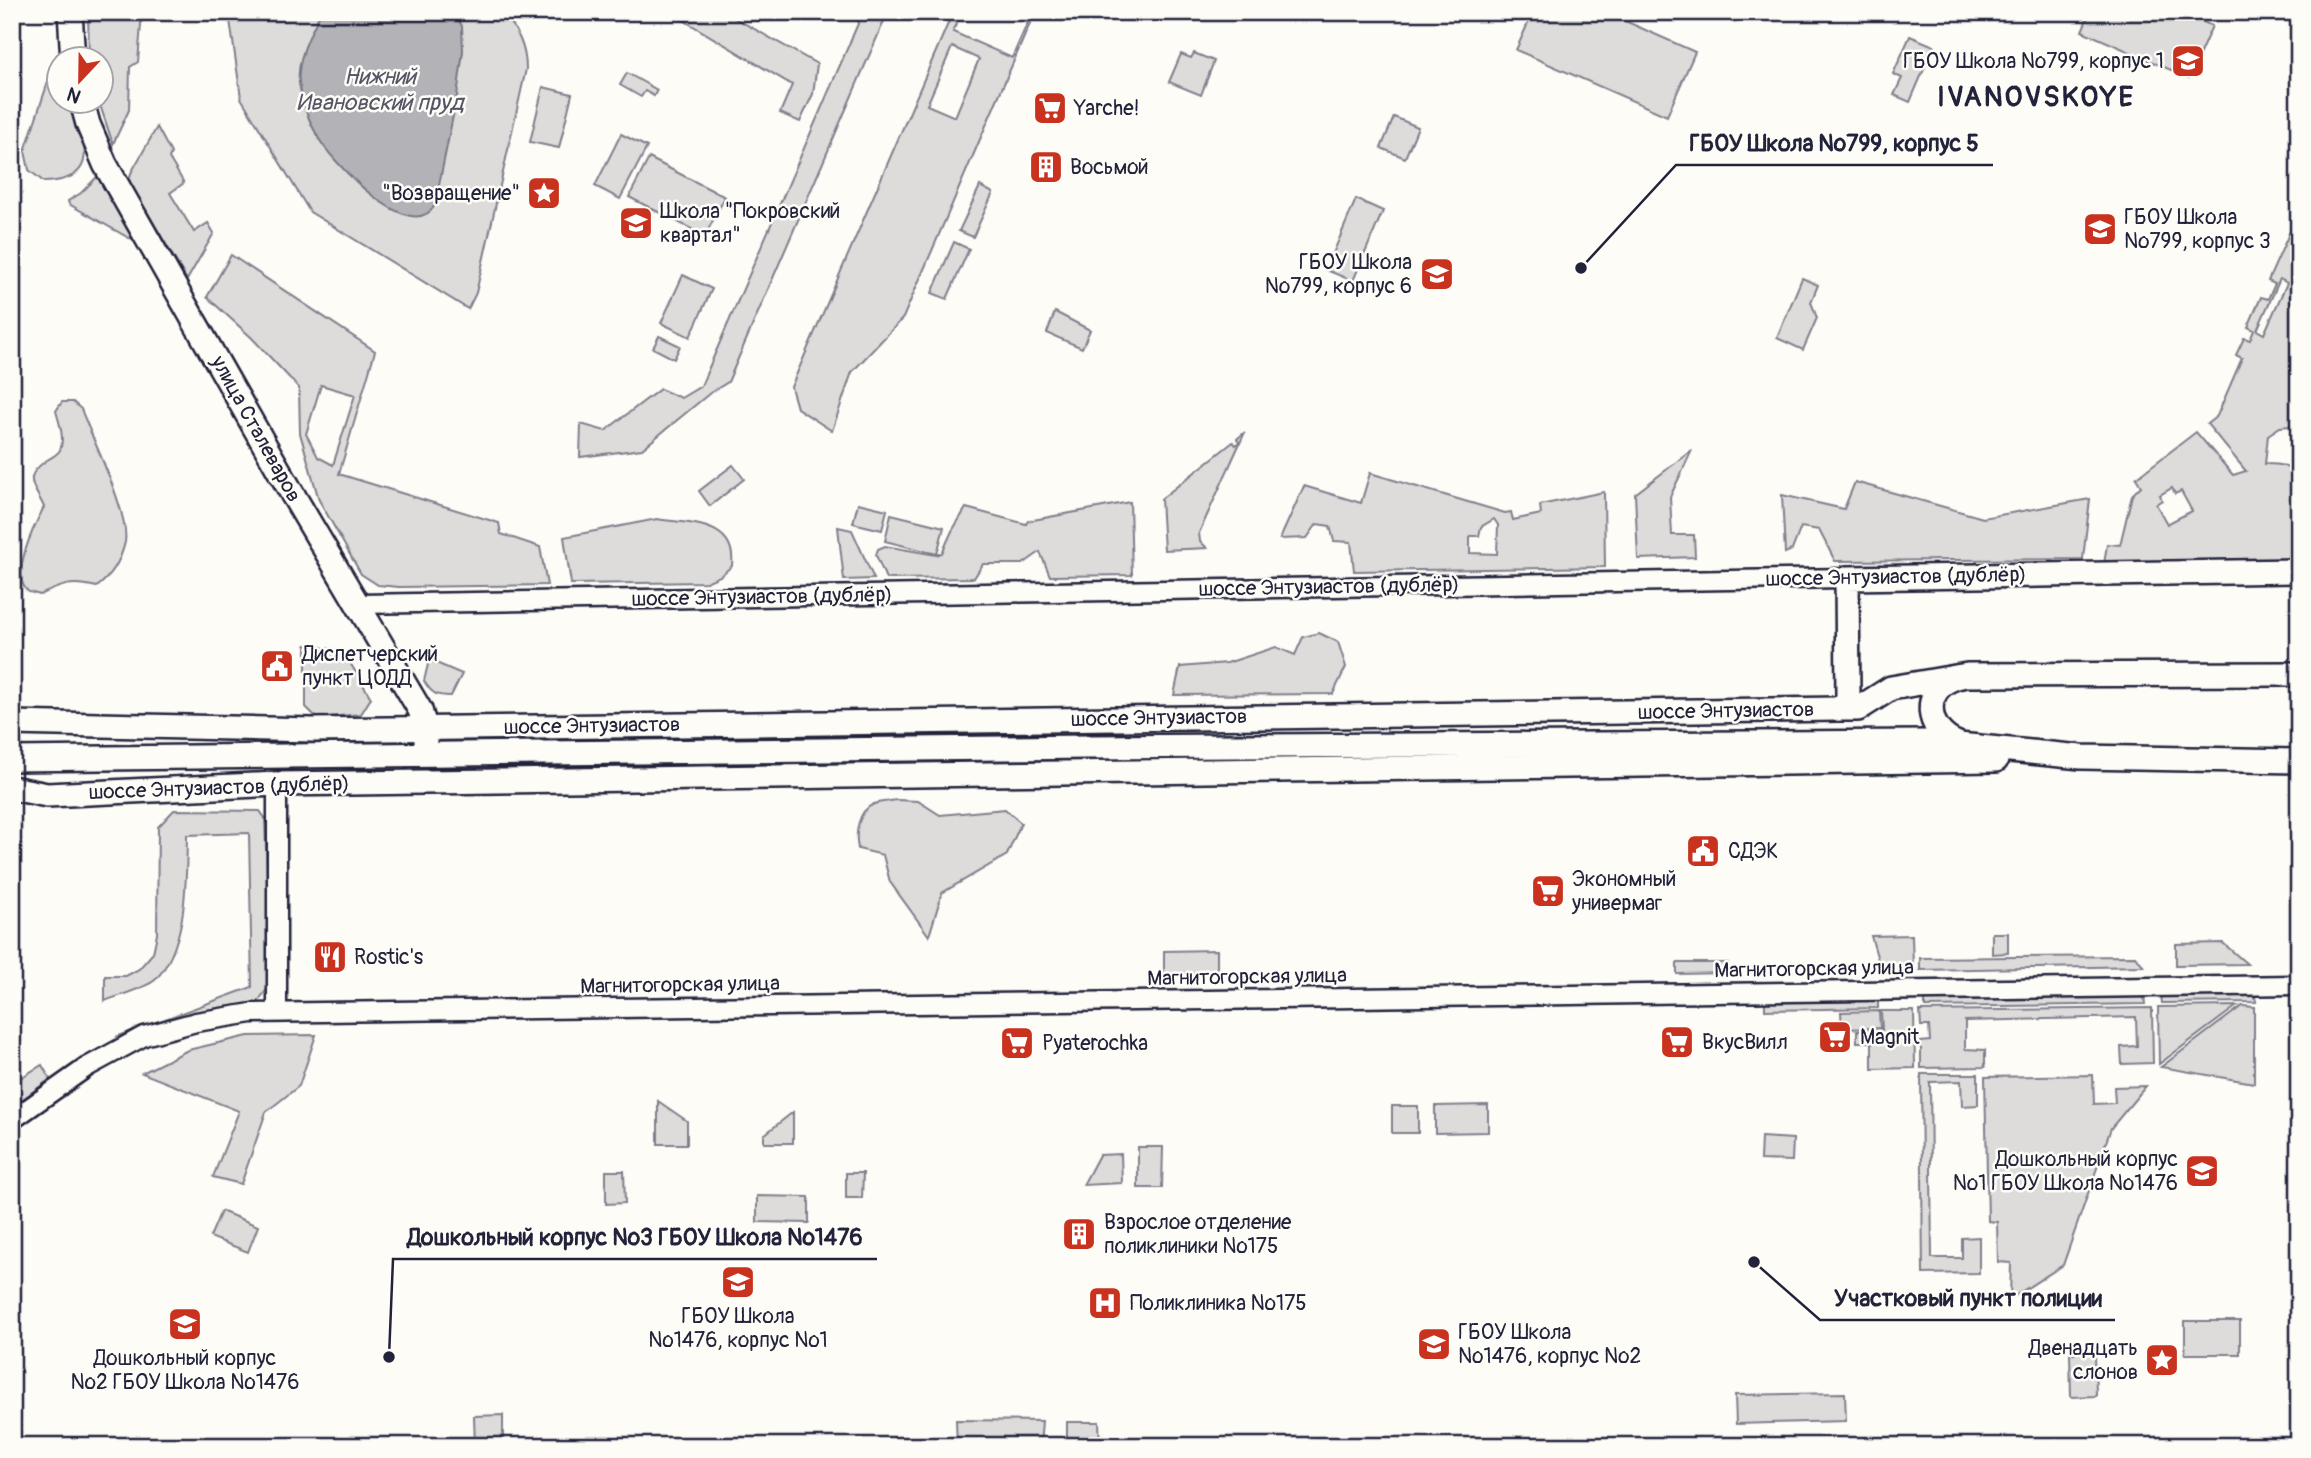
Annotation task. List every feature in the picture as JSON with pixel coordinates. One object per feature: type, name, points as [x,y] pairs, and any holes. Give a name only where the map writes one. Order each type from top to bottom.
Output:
[{"type":"main road","points":[[70,12],[72,46]]},
{"type":"main road","name":"улица Сталеваров","points":[[86,116],[105,164],[293,495],[420,710],[425,727],[426,755]]},
{"type":"main road","name":"шоссе Энтузиастов (дублёр)","points":[[1847,578],[2299,571]]},
{"type":"main road","points":[[1847,578],[1848,705],[1891,688],[1967,675],[2299,674]]},
{"type":"main road","points":[[1965,745],[1942,736],[1933,722],[1931,705],[1943,683],[1967,675]]},
{"type":"main road","name":"шоссе Энтузиастов","points":[[12,723],[313,730],[1848,705]]},
{"type":"main road","name":"шоссе Энтузиастов","points":[[12,759],[1087,747],[1928,742],[2081,757],[2299,761]]},
{"type":"main road","name":"шоссе Энтузиастов (дублёр)","points":[[12,788],[47,795],[277,784],[1897,763],[2081,757]]},
{"type":"main road","points":[[12,802],[47,795]]},
{"type":"street","name":"шоссе Энтузиастов (дублёр)","points":[[359,604],[1847,578]]},
{"type":"street","points":[[277,784],[277,1012]]},
{"type":"street","name":"Магнитогорская улица","points":[[12,1120],[87,1068],[144,1036],[196,1022],[252,1013],[2299,985]]},
{"type":"shaded area","points":[[88,12],[142,12],[138,62],[130,67],[129,110],[113,144],[104,116],[116,116],[116,46],[89,46]]},
{"type":"shaded area","points":[[504,12],[520,39],[526,69],[476,293],[468,309],[310,212],[241,98],[229,13]]},
{"type":"shaded area","points":[[670,12],[724,12],[817,64],[813,94],[800,122],[780,113],[792,85]]},
{"type":"shaded area","points":[[863,12],[888,12],[728,382],[710,393],[642,449],[580,457],[581,424],[605,431],[660,389],[681,398],[701,386]]},
{"type":"shaded area","points":[[953,12],[961,12],[953,32],[1012,58],[1028,22],[1005,12],[1031,21],[903,318],[852,372],[832,431],[797,408],[791,387]],"holes":[[[952,47],[979,59],[955,117],[927,105]]]},
{"type":"shaded area","points":[[1533,12],[1605,12],[1695,52],[1667,116],[1516,50]]},
{"type":"shaded area","points":[[2090,12],[2182,12],[2212,26],[2189,78],[2082,31]]},
{"type":"shaded area","points":[[1910,36],[1934,46],[1910,102],[1894,95],[1902,78],[1893,74]]},
{"type":"shaded area","points":[[1194,53],[1214,61],[1201,95],[1169,82],[1181,54],[1191,58]]},
{"type":"shaded area","points":[[627,73],[657,90],[654,96],[645,91],[641,97],[620,85]]},
{"type":"shaded area","points":[[543,87],[572,94],[559,148],[530,142]]},
{"type":"shaded area","points":[[46,88],[46,116],[76,116],[84,143],[82,166],[76,174],[63,180],[44,182],[29,170],[25,151]]},
{"type":"shaded area","points":[[1394,117],[1418,127],[1405,158],[1381,148]]},
{"type":"shaded area","points":[[157,127],[171,153],[169,158],[184,183],[170,193],[194,232],[208,223],[214,233],[187,280],[129,181]]},
{"type":"shaded area","points":[[621,134],[647,147],[620,199],[595,186]]},
{"type":"shaded area","points":[[649,158],[725,197],[705,236],[629,197]]},
{"type":"shaded area","points":[[99,175],[135,239],[69,204],[68,201],[81,193]]},
{"type":"shaded area","points":[[980,186],[993,193],[973,237],[959,231]]},
{"type":"shaded area","points":[[1356,199],[1383,211],[1353,281],[1326,270]]},
{"type":"shaded area","points":[[2299,211],[2299,425],[2280,427],[2268,435],[2265,464],[2284,466],[2299,478],[2299,561],[2104,564],[2107,544],[2120,545],[2132,495],[2141,486],[2136,478],[2196,432],[2233,475],[2246,471],[2207,424],[2217,416],[2242,358],[2236,355],[2244,338],[2250,340],[2254,330],[2248,327],[2261,297],[2268,299],[2275,284],[2268,281]],"holes":[[[2280,279],[2287,283],[2264,334],[2257,330]],[[2172,488],[2175,494],[2181,491],[2192,511],[2167,524],[2156,504],[2162,500],[2160,495]]]},
{"type":"shaded area","points":[[954,242],[969,249],[947,299],[932,293]]},
{"type":"shaded area","points":[[231,255],[375,351],[339,474],[499,523],[501,534],[540,547],[547,585],[399,587],[378,585],[361,574],[319,500],[300,433],[299,388],[252,338],[207,297]],"holes":[[[321,385],[355,395],[333,465],[318,457],[306,434]]]},
{"type":"shaded area","points":[[683,275],[712,289],[690,337],[661,323]]},
{"type":"shaded area","points":[[1802,278],[1818,285],[1811,302],[1817,318],[1803,350],[1777,338]]},
{"type":"shaded area","points":[[1055,312],[1090,330],[1082,348],[1047,333]]},
{"type":"shaded area","points":[[659,336],[680,346],[674,359],[653,348]]},
{"type":"shaded area","points":[[62,402],[73,402],[81,409],[122,514],[125,542],[115,567],[97,587],[68,585],[40,595],[29,592],[23,585],[22,563],[44,507],[34,487],[32,476],[39,466],[60,450],[62,435],[56,411]]},
{"type":"shaded area","points":[[1245,432],[1199,533],[1200,541],[1207,548],[1164,550],[1161,499],[1233,442],[1236,445],[1239,442],[1237,439]]},
{"type":"shaded area","points":[[1692,450],[1670,497],[1672,535],[1694,535],[1695,557],[1638,559],[1635,494]]},
{"type":"shaded area","points":[[733,465],[744,479],[710,506],[699,491]]},
{"type":"shaded area","points":[[1370,473],[1505,513],[1511,512],[1513,520],[1541,514],[1540,505],[1604,492],[1605,567],[1354,571],[1351,542],[1334,541],[1330,526],[1317,524],[1307,538],[1280,539],[1304,486],[1361,503]],"holes":[[[1494,519],[1498,525],[1497,554],[1470,553],[1470,536],[1479,536],[1481,527]]]},
{"type":"shaded area","points":[[1855,482],[1983,518],[2090,499],[2083,559],[1835,561],[1819,530],[1801,527],[1792,550],[1785,553],[1782,495],[1844,509]]},
{"type":"shaded area","points":[[1130,502],[1132,575],[1050,576],[1040,552],[1023,564],[983,564],[974,578],[886,579],[876,555],[878,549],[885,546],[936,555],[942,553],[966,508],[1026,524],[1028,521]]},
{"type":"shaded area","points":[[858,503],[887,510],[882,530],[853,523]]},
{"type":"shaded area","points":[[891,514],[944,527],[937,554],[885,541]]},
{"type":"shaded area","points":[[657,519],[696,524],[719,533],[727,540],[732,566],[720,576],[706,582],[571,584],[564,537]]},
{"type":"shaded area","points":[[838,527],[852,530],[874,579],[844,580]]},
{"type":"shaded area","points":[[1319,633],[1338,642],[1346,667],[1333,694],[1174,695],[1180,667],[1227,663],[1276,647],[1295,655],[1303,637]]},
{"type":"shaded area","points":[[306,645],[343,651],[371,698],[361,714],[317,718],[306,707]]},
{"type":"shaded area","points":[[429,660],[462,674],[451,696],[435,693],[424,681]]},
{"type":"shaded area","points":[[897,800],[918,801],[940,815],[1005,809],[1021,823],[1007,855],[942,893],[929,936],[890,882],[883,855],[858,849],[857,830],[864,812],[874,804]]},
{"type":"shaded area","points":[[174,810],[260,811],[265,818],[270,975],[267,989],[257,1003],[116,1037],[252,987],[249,833],[187,835],[183,911],[174,949],[166,966],[151,983],[105,1001],[105,976],[126,976],[139,969],[153,953],[157,934],[158,827]]},
{"type":"shaded area","points":[[1992,933],[2008,933],[2008,953],[1992,954]]},
{"type":"shaded area","points":[[1912,935],[1913,969],[1881,970],[1871,936]]},
{"type":"shaded area","points":[[2223,943],[2247,964],[2176,965],[2176,944]]},
{"type":"shaded area","points":[[1217,950],[1217,973],[1164,974],[1164,951]]},
{"type":"shaded area","points":[[2135,956],[2144,966],[1920,970],[1920,958]]},
{"type":"shaded area","points":[[1677,963],[1728,963],[1728,973],[1677,974]]},
{"type":"shaded area","points":[[2255,995],[2256,1002],[2162,1003],[2161,996]]},
{"type":"shaded area","points":[[2144,996],[2145,1004],[1925,1007],[1925,999]]},
{"type":"shaded area","points":[[1878,999],[1878,1008],[1765,1010],[1765,1001]]},
{"type":"shaded area","points":[[2237,1006],[2159,1064],[2158,1007]]},
{"type":"shaded area","points":[[2242,1006],[2254,1007],[2254,1083],[2161,1067]]},
{"type":"shaded area","points":[[2152,1008],[2153,1063],[2122,1064],[2121,1047],[2137,1046],[2136,1017],[1965,1021],[1965,1049],[1985,1050],[1985,1067],[1921,1068],[1921,1042],[1930,1041],[1929,1026],[1921,1026],[1920,1011]]},
{"type":"shaded area","points":[[1879,1011],[1880,1028],[1842,1029],[1841,1012]]},
{"type":"shaded area","points":[[1881,1011],[1914,1011],[1915,1068],[1872,1069],[1872,1042],[1857,1042],[1857,1031],[1882,1030]]},
{"type":"shaded area","points":[[316,1035],[299,1086],[266,1112],[241,1184],[213,1177],[239,1111],[142,1073],[188,1050],[248,1036]]},
{"type":"shaded area","points":[[42,1065],[50,1079],[12,1107],[12,1083]]},
{"type":"shaded area","points":[[1921,1074],[1978,1074],[1978,1105],[1962,1106],[1961,1081],[1930,1082],[1932,1258],[1962,1258],[1962,1238],[1979,1237],[1979,1273],[1923,1274]]},
{"type":"shaded area","points":[[2093,1075],[2094,1104],[2115,1103],[2114,1087],[2146,1086],[2111,1128],[2063,1265],[2010,1299],[2011,1263],[1998,1262],[1997,1222],[1988,1221],[1985,1077]]},
{"type":"shaded area","points":[[658,1101],[687,1121],[687,1144],[658,1144]]},
{"type":"shaded area","points":[[1488,1105],[1488,1132],[1435,1133],[1435,1106]]},
{"type":"shaded area","points":[[1392,1106],[1418,1106],[1418,1133],[1392,1133]]},
{"type":"shaded area","points":[[793,1112],[793,1143],[764,1143],[764,1135]]},
{"type":"shaded area","points":[[1761,1137],[1793,1139],[1792,1161],[1760,1160]]},
{"type":"shaded area","points":[[1138,1147],[1163,1147],[1162,1188],[1138,1188]]},
{"type":"shaded area","points":[[1121,1154],[1122,1183],[1083,1185],[1099,1155]]},
{"type":"shaded area","points":[[606,1171],[624,1171],[625,1203],[606,1204]]},
{"type":"shaded area","points":[[846,1173],[863,1173],[862,1198],[846,1198]]},
{"type":"shaded area","points":[[757,1196],[809,1197],[809,1223],[757,1222]]},
{"type":"shaded area","points":[[221,1211],[258,1226],[248,1252],[210,1237]]},
{"type":"shaded area","points":[[2185,1321],[2240,1321],[2240,1354],[2185,1354]]},
{"type":"shaded area","points":[[2095,1352],[2096,1396],[2071,1397],[2070,1353]]},
{"type":"shaded area","points":[[1845,1393],[1846,1421],[1736,1424],[1735,1395]]},
{"type":"shaded area","points":[[503,1415],[503,1446],[475,1446],[474,1416]]},
{"type":"shaded area","points":[[956,1420],[1042,1421],[1040,1446],[957,1446]]},
{"type":"shaded area","points":[[1067,1422],[1099,1422],[1100,1446],[1067,1446]]},
{"type":"water","name":"Нижний Ивановский пруд","points":[[321,12],[454,12],[462,26],[463,51],[457,96],[435,205],[424,215],[409,216],[373,196],[339,164],[315,133],[304,105],[299,74],[305,46]]},
{"type":"place","name":"ГБОУ Школа №799, корпус 1","points":[[2188,61]]},
{"type":"place","name":"Yarche!","points":[[1050,108]]},
{"type":"place","name":"Восьмой","points":[[1046,167]]},
{"type":"place","name":"\"Возвращение\"","points":[[544,193]]},
{"type":"place","name":"Школа \"Покровский квартал\"","points":[[636,223]]},
{"type":"place","name":"ГБОУ Школа №799, корпус 3","points":[[2100,229]]},
{"type":"place","name":"ГБОУ Школа №799, корпус 5","points":[[1581,268]]},
{"type":"place","name":"ГБОУ Школа №799, корпус 6","points":[[1437,274]]},
{"type":"place","name":"Диспетчерский пункт ЦОДД","points":[[277,666]]},
{"type":"place","name":"СДЭК","points":[[1703,851]]},
{"type":"place","name":"Экономный универмаг","points":[[1548,891]]},
{"type":"place","name":"Rostiс's","points":[[330,957]]},
{"type":"place","name":"Magnit","points":[[1835,1037]]},
{"type":"place","name":"ВкусВилл","points":[[1677,1042]]},
{"type":"place","name":"Pyaterochka","points":[[1017,1043]]},
{"type":"place","name":"Дошкольный корпус №1 ГБОУ Школа №1476","points":[[2202,1171]]},
{"type":"place","name":"Взрослое отделение поликлиники №175","points":[[1079,1234]]},
{"type":"place","name":"Участковый пункт полиции","points":[[1754,1262]]},
{"type":"place","name":"ГБОУ Школа №1476, корпус №1","points":[[738,1282]]},
{"type":"place","name":"Поликлиника №175","points":[[1105,1303]]},
{"type":"place","name":"Дошкольный корпус №2 ГБОУ Школа №1476","points":[[185,1324]]},
{"type":"place","name":"ГБОУ Школа №1476, корпус №2","points":[[1434,1344]]},
{"type":"place","name":"Дошкольный корпус №3 ГБОУ Школа №1476","points":[[389,1357]]},
{"type":"place","name":"Двенадцать слонов","points":[[2162,1360]]},
{"type":"district","name":"IVANOVSKOYE","points":[[2036,97]]}]
